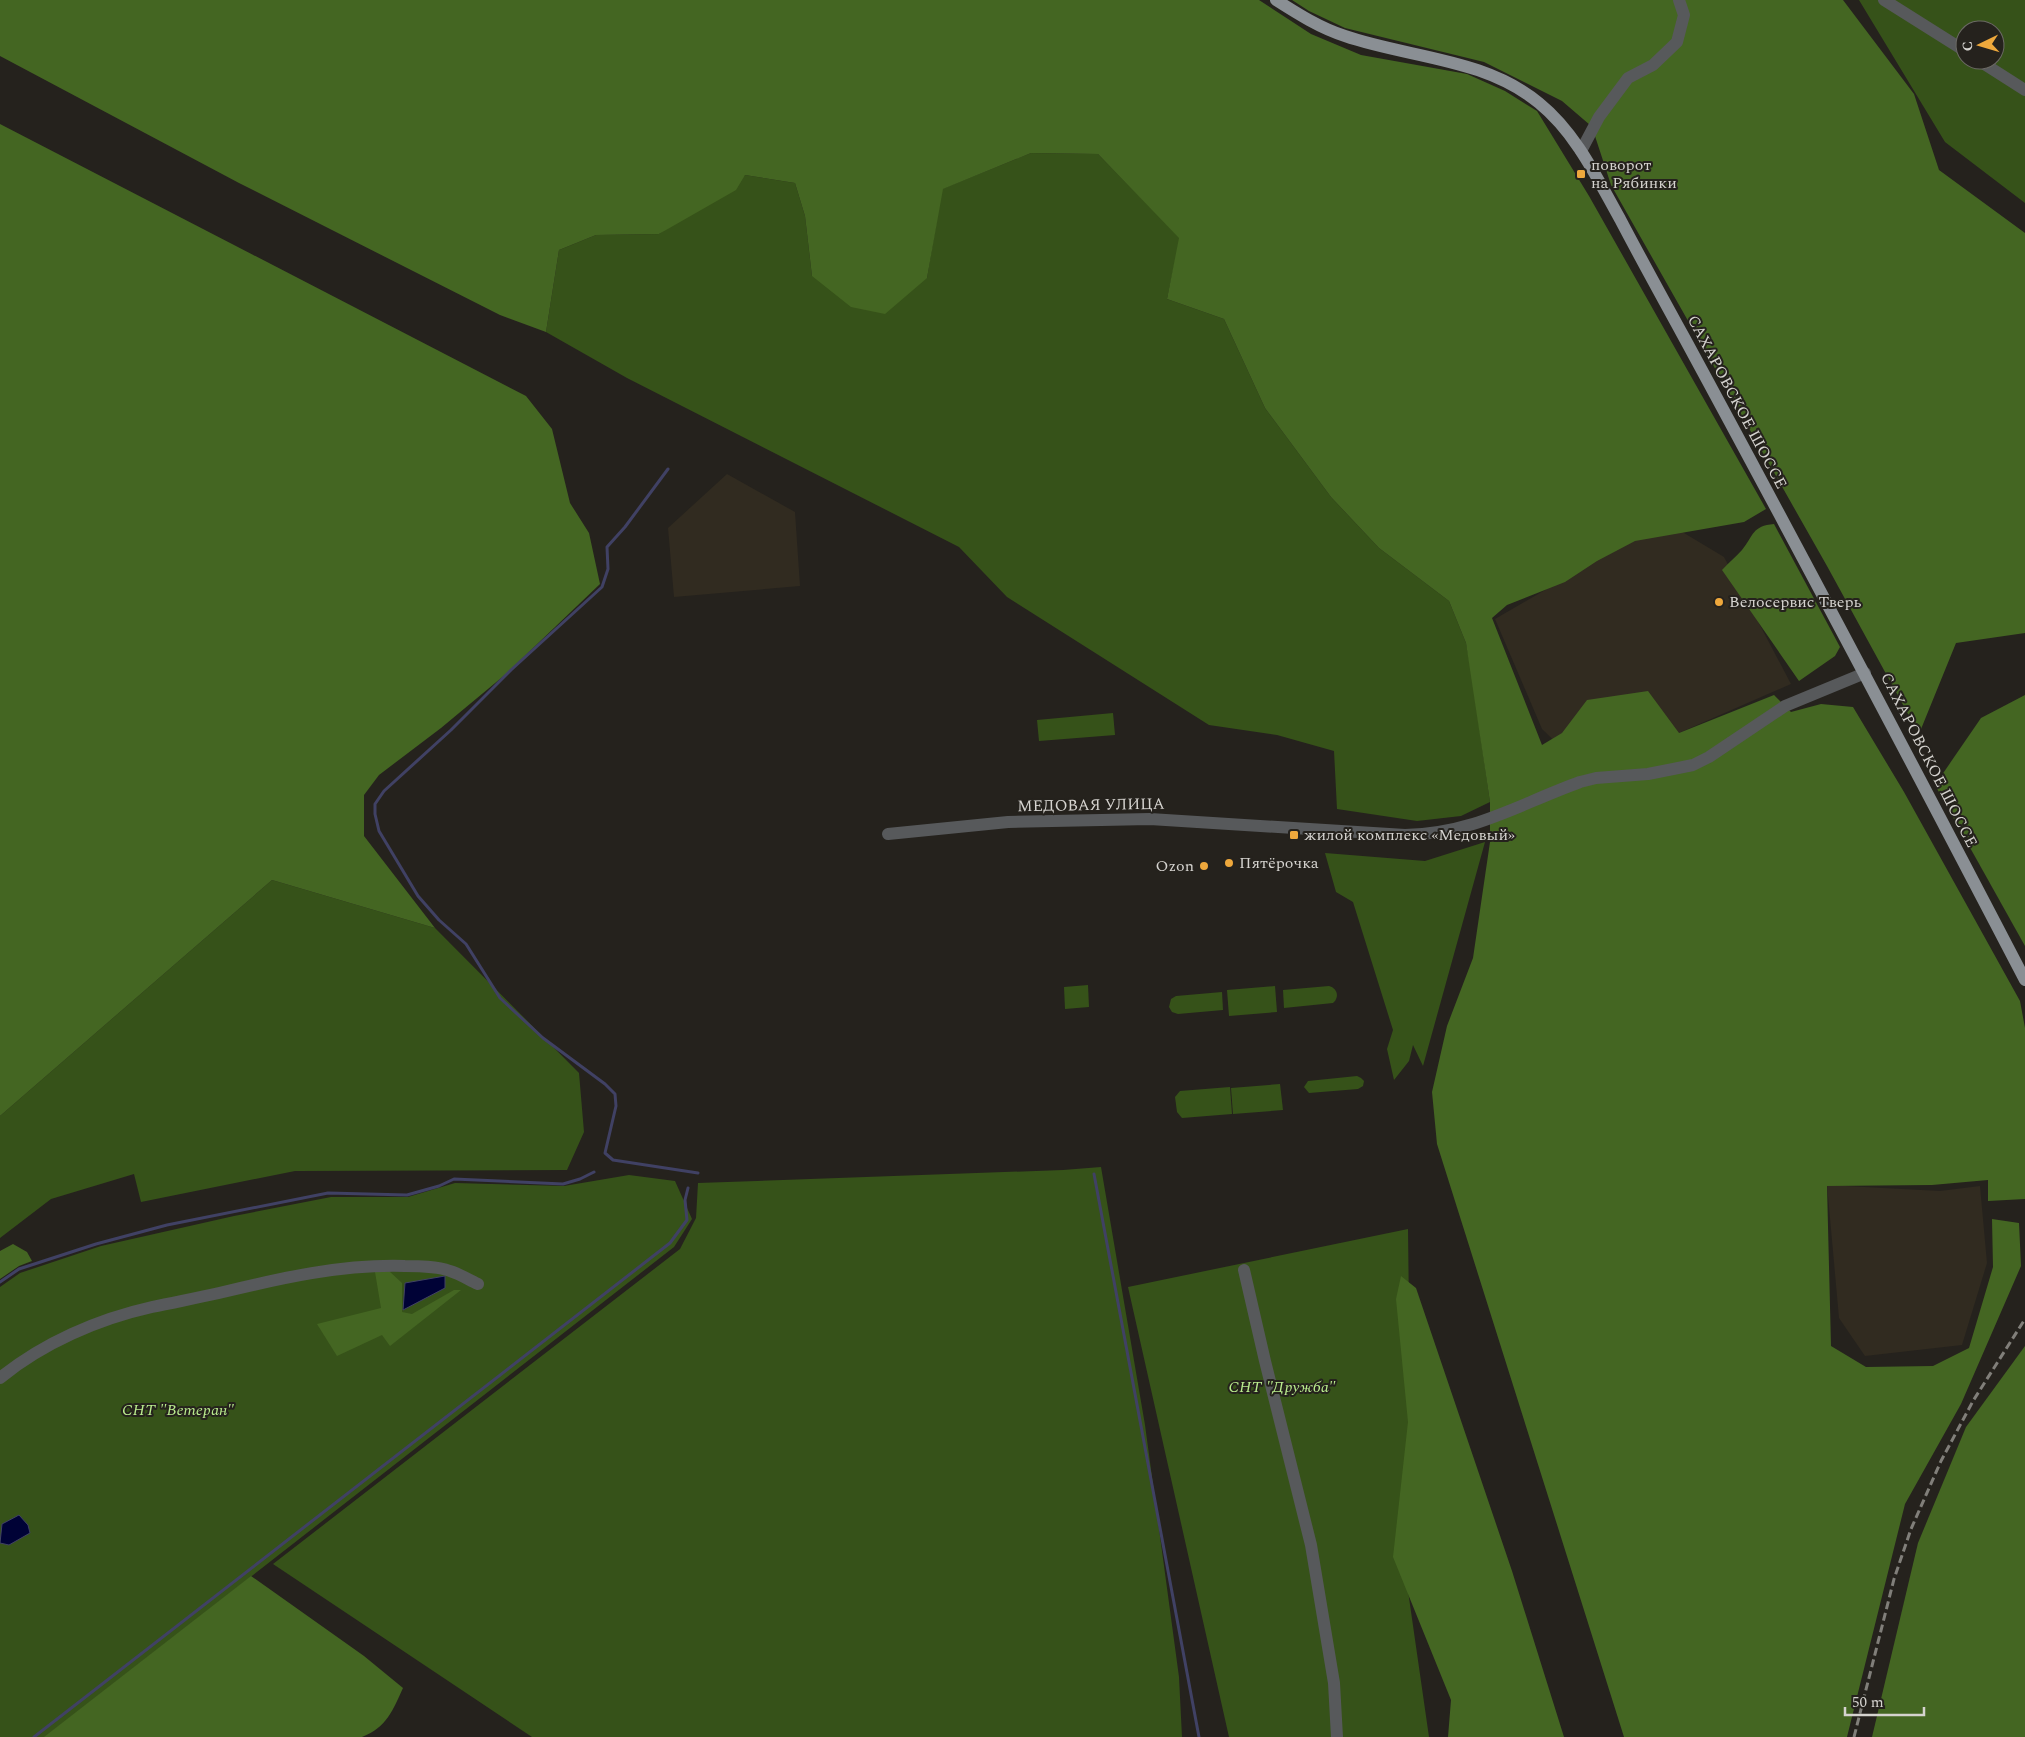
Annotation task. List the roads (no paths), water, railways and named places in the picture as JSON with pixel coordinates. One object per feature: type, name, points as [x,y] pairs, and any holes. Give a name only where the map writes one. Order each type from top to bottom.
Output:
[{"type":"main road","name":"САХАРОВСКОЕ ШОССЕ","points":[[1276,0],[1307,19],[1343,35],[1472,68],[1499,78],[1524,91],[1546,108],[1565,128],[1581,151],[1865,673],[2025,980]]},
{"type":"street","points":[[1581,151],[1598,117],[1628,78],[1653,65],[1677,42],[1684,15],[1679,0]]},
{"type":"street","points":[[1884,0],[1955,45]]},
{"type":"street","points":[[1994,70],[2025,90]]},
{"type":"street","name":"МЕДОВАЯ УЛИЦА","points":[[888,834],[1008,822],[1100,819],[1205,821],[1405,835],[1430,834],[1470,826],[1580,782],[1596,778],[1648,774],[1693,765],[1709,757],[1785,706],[1865,673]]},
{"type":"street","points":[[0,1378],[21,1361],[75,1332],[115,1317],[151,1307],[288,1277],[334,1269],[379,1265],[408,1266],[449,1270],[478,1284]]},
{"type":"street","points":[[1244,1270],[1264,1361],[1311,1545],[1334,1684],[1337,1737]]},
{"type":"waterway","points":[[668,469],[625,527],[607,547],[608,569],[602,587],[511,670],[451,730],[384,791],[375,804],[375,814],[379,831],[418,896],[439,920],[466,944],[500,998],[543,1038],[605,1084],[615,1094],[616,1106],[605,1153],[613,1160],[698,1173]]},
{"type":"waterway","points":[[0,1282],[19,1269],[96,1244],[167,1225],[328,1193],[407,1195],[439,1186],[454,1179],[563,1184],[594,1172]]},
{"type":"waterway","points":[[1094,1174],[1199,1737]]},
{"type":"waterway","points":[[34,1737],[670,1243],[687,1220],[685,1200],[688,1188]]},
{"type":"railway","points":[[1854,1737],[1894,1579],[1911,1529],[1941,1461],[1973,1401],[2025,1319]]},
{"type":"place","name":"поворот на Рябинки","points":[[1581,174]]},
{"type":"place","name":"Велосервис Тверь","points":[[1719,602]]},
{"type":"place","name":"жилой комплекс «Медовый»","points":[[1294,835]]},
{"type":"place","name":"Пятёрочка","points":[[1229,863]]},
{"type":"place","name":"Ozon","points":[[1204,866]]},
{"type":"park label","name":"СНТ \"Дружба\"","points":[[1282,1387]]},
{"type":"park label","name":"СНТ \"Ветеран\"","points":[[178,1410]]}]
